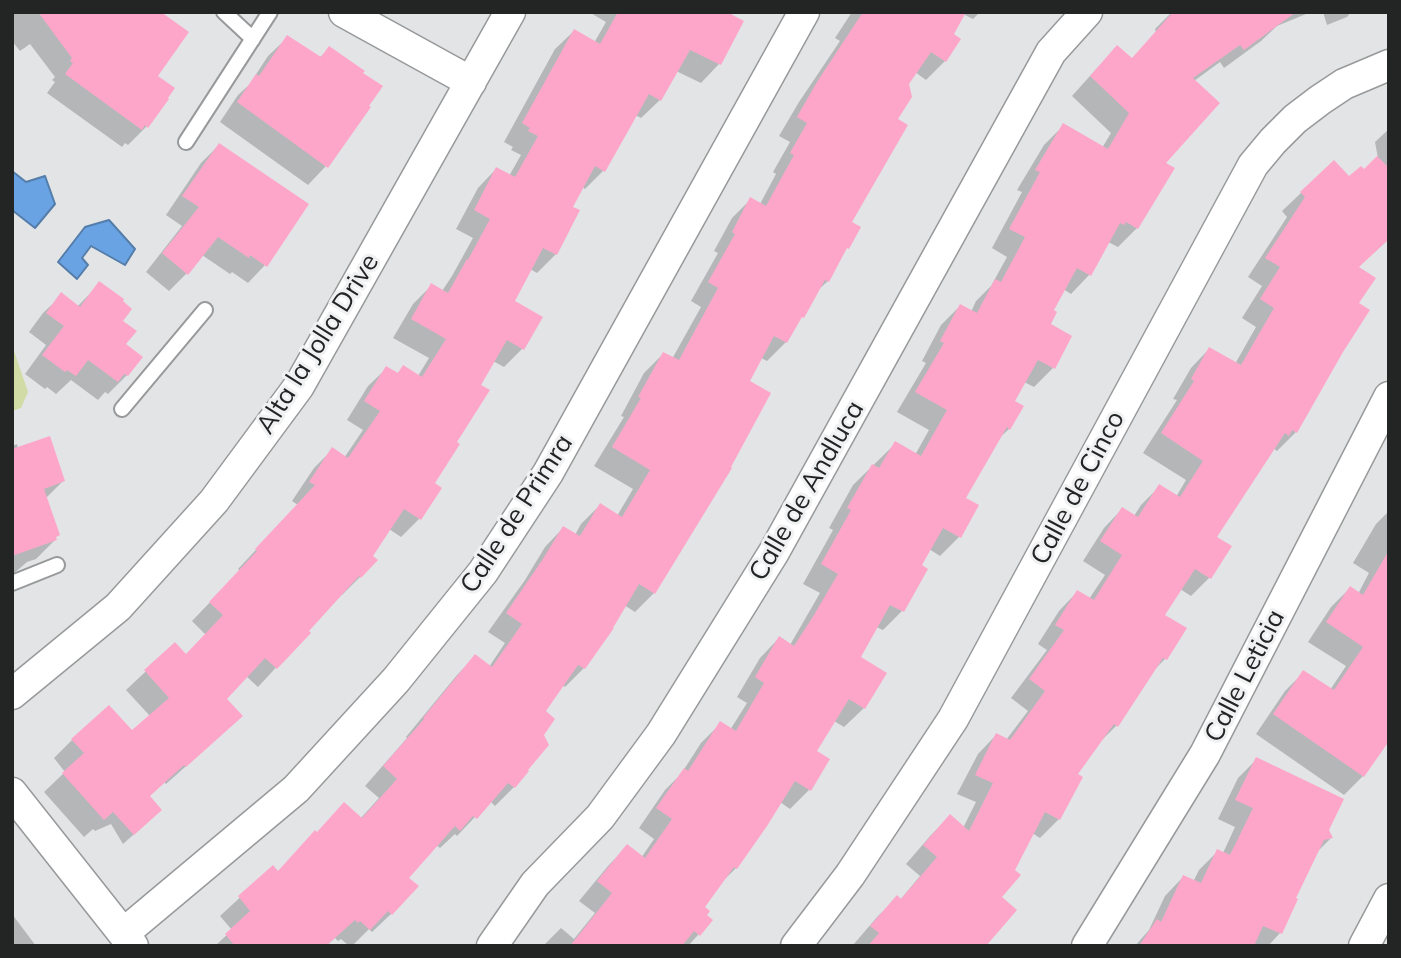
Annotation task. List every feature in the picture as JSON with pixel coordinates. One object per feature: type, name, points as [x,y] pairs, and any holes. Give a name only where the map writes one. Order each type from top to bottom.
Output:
[{"type":"street","points":[[344,12],[471,82]]},
{"type":"street","name":"Alta la Jolla Drive","points":[[12,694],[118,607],[214,501],[299,386],[510,12]]},
{"type":"street","name":"Calle de Primra","points":[[128,939],[296,789],[396,680],[483,572],[554,461],[804,12]]},
{"type":"street","name":"Calle de Andluca","points":[[492,946],[535,884],[600,817],[661,734],[774,552],[1051,52],[1087,12]]},
{"type":"street","name":"Calle de Cinco","points":[[796,946],[850,875],[953,719],[1253,165],[1295,119],[1320,100],[1344,84],[1389,65]]},
{"type":"street","name":"Calle Leticia","points":[[1087,946],[1205,754],[1389,397]]},
{"type":"street","points":[[12,793],[128,939]]},
{"type":"street","points":[[1364,946],[1389,899]]},
{"type":"lane","points":[[224,12],[253,39]]},
{"type":"lane","points":[[186,142],[270,12]]},
{"type":"lane","points":[[122,409],[205,310]]},
{"type":"lane","points":[[12,583],[57,565]]},
{"type":"green space","points":[[12,345],[28,392],[21,408],[12,411]]},
{"type":"water","points":[[12,171],[26,182],[45,176],[55,204],[35,228],[12,210]]},
{"type":"water","points":[[109,220],[135,249],[125,265],[91,246],[82,258],[88,265],[77,279],[58,262],[85,227]]},
{"type":"building","points":[[38,12],[161,12],[189,32],[158,76],[175,88],[148,128],[145,125],[142,130],[65,74],[73,63],[70,61],[72,58]]},
{"type":"building","points":[[618,12],[727,12],[744,21],[721,65],[690,50],[661,101],[649,94],[605,172],[595,166],[573,207],[580,210],[557,255],[543,248],[515,301],[543,317],[524,350],[507,340],[481,385],[490,390],[435,483],[442,488],[421,520],[404,509],[373,556],[378,560],[361,578],[359,576],[309,631],[311,633],[277,669],[265,658],[227,699],[243,716],[150,796],[162,810],[134,835],[113,812],[104,820],[62,773],[84,753],[71,739],[109,705],[132,730],[169,698],[144,670],[175,642],[186,654],[223,615],[209,602],[315,485],[309,482],[332,447],[348,458],[380,411],[364,401],[386,366],[398,373],[403,365],[422,377],[446,339],[411,319],[431,283],[448,293],[468,260],[490,219],[474,210],[496,167],[515,177],[538,136],[528,131],[530,128],[522,123],[574,29],[600,44]]},
{"type":"building","points":[[863,12],[966,12],[954,34],[961,39],[946,62],[931,52],[909,84],[912,97],[898,119],[908,125],[852,222],[861,227],[849,249],[847,248],[829,282],[825,280],[787,343],[774,336],[750,381],[771,393],[732,468],[655,594],[639,584],[614,628],[585,669],[578,665],[546,711],[555,719],[544,735],[549,745],[515,788],[508,783],[477,819],[473,816],[460,831],[455,826],[409,878],[419,886],[392,915],[388,911],[370,930],[355,920],[326,946],[235,946],[225,934],[250,911],[238,896],[273,865],[278,871],[344,802],[362,818],[397,779],[383,766],[475,654],[492,667],[522,624],[506,613],[563,526],[580,536],[600,503],[622,517],[650,470],[612,447],[641,398],[638,397],[663,352],[679,360],[718,288],[708,282],[735,234],[732,232],[750,197],[766,206],[794,155],[790,153],[807,123],[797,117]]},
{"type":"building","points":[[1173,12],[1296,12],[1244,50],[1240,45],[1193,78],[1220,103],[1166,163],[1175,168],[1138,229],[1126,222],[1124,225],[1120,223],[1091,276],[1077,268],[1054,310],[1057,312],[1051,324],[1072,336],[1055,369],[1038,360],[1015,401],[1024,406],[1010,430],[1007,427],[966,498],[979,505],[961,538],[943,528],[922,565],[928,569],[904,612],[890,605],[861,657],[887,673],[865,709],[849,699],[817,751],[830,759],[811,791],[795,781],[737,869],[734,867],[705,907],[710,911],[707,915],[713,920],[700,936],[694,931],[682,946],[570,946],[612,893],[597,881],[627,844],[645,858],[672,819],[656,808],[684,768],[688,771],[720,721],[736,731],[764,683],[755,677],[779,636],[794,646],[814,615],[838,574],[821,564],[851,510],[847,508],[872,464],[879,468],[895,441],[921,456],[947,410],[915,392],[944,343],[940,341],[960,304],[977,313],[995,279],[1001,282],[1025,237],[1009,229],[1040,172],[1035,170],[1063,123],[1108,149],[1129,113],[1090,76],[1117,45],[1132,58]]},
{"type":"building","points":[[287,35],[321,57],[329,46],[383,86],[328,168],[237,102]]},
{"type":"building","points":[[219,143],[309,204],[267,267],[218,237],[188,275],[162,253],[199,207],[182,196]]},
{"type":"building","points":[[1377,156],[1389,168],[1389,239],[1359,267],[1376,278],[1359,303],[1370,310],[1297,433],[1292,430],[1289,436],[1285,433],[1217,537],[1232,546],[1211,579],[1195,569],[1165,615],[1187,628],[1167,660],[1163,658],[1118,727],[1114,724],[1078,774],[1083,777],[1060,820],[1045,812],[1015,870],[1021,875],[1002,897],[1017,910],[986,946],[868,946],[879,933],[870,926],[897,895],[901,899],[937,857],[923,845],[950,814],[969,831],[993,783],[975,775],[996,733],[1010,740],[1045,691],[1029,679],[1064,630],[1055,625],[1077,590],[1094,600],[1122,555],[1100,541],[1122,507],[1138,517],[1159,484],[1180,497],[1203,461],[1161,433],[1194,381],[1191,379],[1209,347],[1241,365],[1274,308],[1260,299],[1280,267],[1265,258],[1305,197],[1300,192],[1334,160],[1349,176],[1361,166],[1364,169]]},
{"type":"building","points":[[99,281],[124,299],[132,309],[123,321],[137,331],[126,344],[143,357],[128,376],[124,374],[118,382],[88,360],[76,376],[67,370],[65,372],[42,355],[64,326],[46,313],[61,292],[80,307]]},
{"type":"building","points":[[50,436],[65,481],[44,489],[60,535],[56,537],[57,540],[12,556],[12,449]]},
{"type":"building","points":[[1389,550],[1389,741],[1364,777],[1273,714],[1303,670],[1334,690],[1363,647],[1326,622],[1350,586],[1363,595]]},
{"type":"building","points":[[1256,757],[1344,799],[1329,830],[1333,838],[1324,840],[1282,934],[1263,926],[1254,946],[1139,946],[1157,919],[1161,922],[1183,875],[1201,883],[1217,849],[1230,855],[1253,808],[1235,800]]}]
